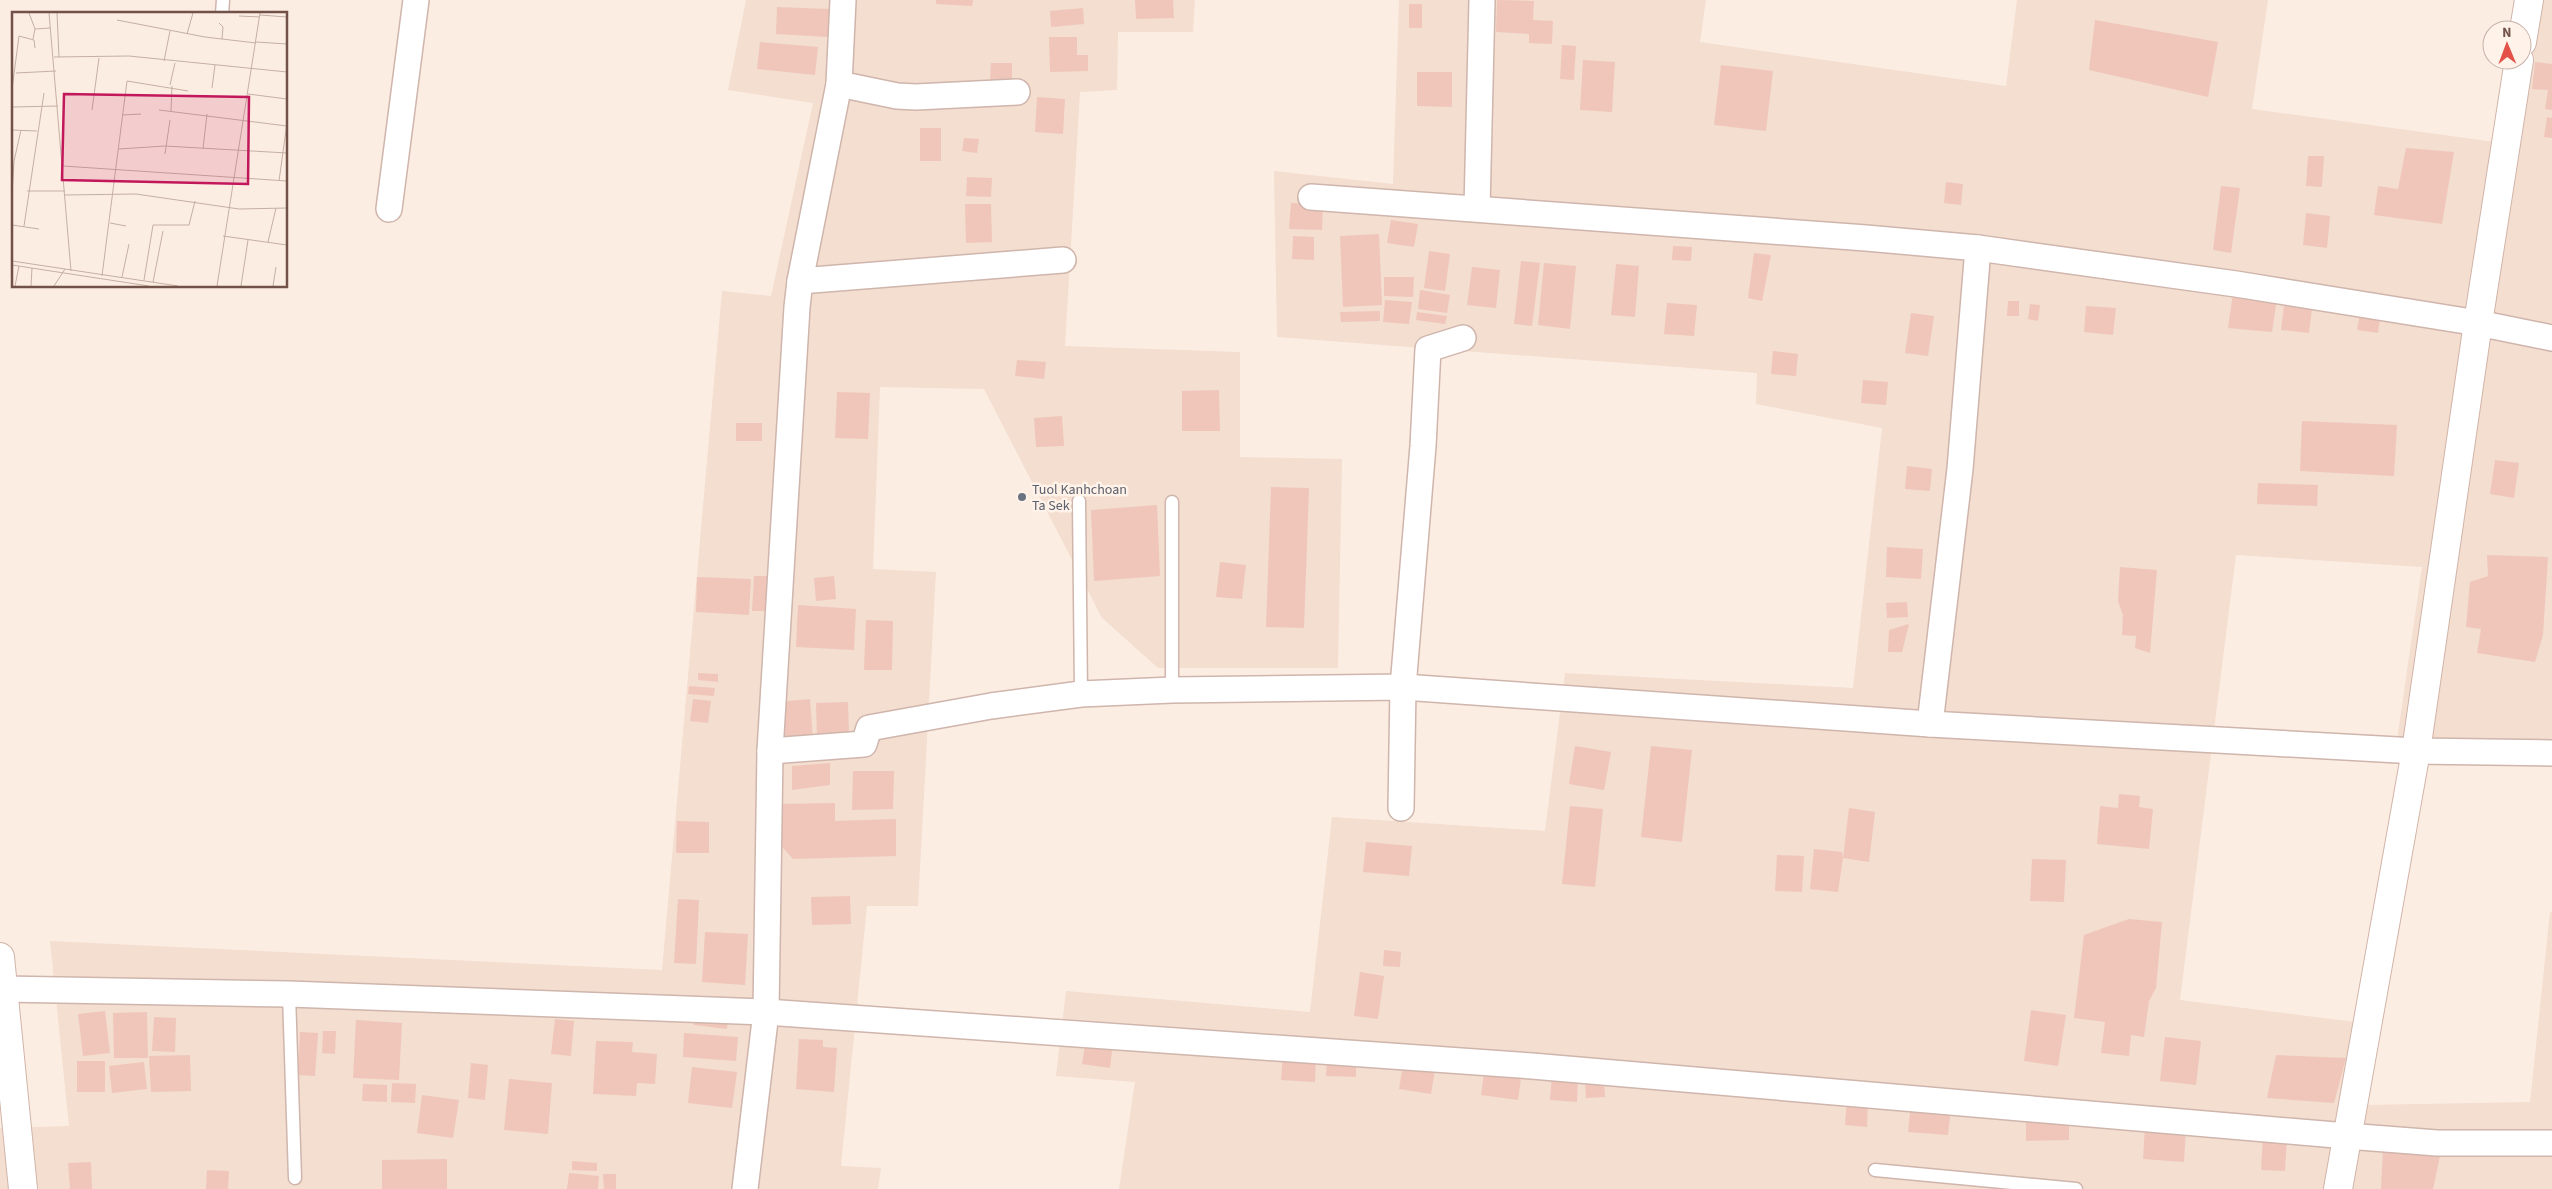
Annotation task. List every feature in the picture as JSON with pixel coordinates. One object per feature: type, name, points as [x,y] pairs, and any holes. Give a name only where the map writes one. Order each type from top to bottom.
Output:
[{"type":"street","points":[[389,209],[416,0]]},
{"type":"street","points":[[745,1189],[766,1012],[770,751],[795,332],[800,280],[839,84],[843,0]]},
{"type":"street","points":[[1477,208],[1482,0]]},
{"type":"street","points":[[2526,20],[2529,0]]},
{"type":"street","points":[[2338,1189],[2416,751],[2478,323],[2517,70]]},
{"type":"street","points":[[839,84],[897,96],[916,97],[1017,92]]},
{"type":"street","points":[[1311,197],[1477,208],[1978,248],[2236,284],[2478,323],[2552,338]]},
{"type":"street","points":[[1930,724],[1960,468],[1978,248]]},
{"type":"street","points":[[800,280],[1063,260]]},
{"type":"street","points":[[1401,808],[1403,687],[1424,446],[1428,349],[1463,338]]},
{"type":"street","points":[[770,751],[864,744],[869,728],[975,709],[1081,694],[1172,690],[1403,687],[1930,724],[2416,751],[2552,753]]},
{"type":"street","points":[[0,957],[23,1189]]},
{"type":"street","points":[[3,989],[289,994],[766,1012],[1542,1067],[2437,1143],[2552,1144]]},
{"type":"lane","points":[[1079,502],[1081,694]]},
{"type":"lane","points":[[1172,502],[1172,690]]},
{"type":"lane","points":[[289,994],[295,1178]]},
{"type":"lane","points":[[1875,1170],[2076,1189]]},
{"type":"shaded area","points":[[746,0],[1195,0],[1193,32],[1118,32],[1117,90],[1080,92],[1065,346],[1240,352],[1240,457],[1342,459],[1338,668],[1158,668],[1102,618],[984,389],[880,387],[873,569],[936,572],[918,906],[867,906],[841,1166],[881,1168],[878,1189],[0,1189],[0,1128],[69,1126],[50,941],[662,970],[722,291],[771,296],[813,103],[728,90]]},
{"type":"shaded area","points":[[1399,0],[1706,0],[1700,42],[2006,86],[2017,0],[2268,0],[2252,109],[2510,144],[2519,70],[2532,70],[2532,20],[2525,20],[2527,0],[2552,0],[2552,750],[2396,747],[2422,567],[2236,555],[2180,1000],[2379,1025],[2365,1105],[2530,1102],[2550,912],[2552,912],[2552,1189],[1119,1189],[1135,1082],[1056,1076],[1066,991],[1310,1012],[1332,817],[1545,831],[1565,673],[1853,688],[1882,428],[1756,404],[1757,373],[1277,337],[1274,171],[1393,184]]},
{"type":"building","points":[[936,0],[973,0],[972,6],[936,4]]},
{"type":"building","points":[[1135,0],[1173,0],[1174,18],[1136,19]]},
{"type":"building","points":[[1497,0],[1534,1],[1533,20],[1553,21],[1552,44],[1529,43],[1529,34],[1496,32]]},
{"type":"building","points":[[1409,4],[1422,4],[1422,28],[1409,28]]},
{"type":"building","points":[[777,7],[829,9],[828,37],[776,34]]},
{"type":"building","points":[[1083,8],[1084,24],[1051,27],[1050,11]]},
{"type":"building","points":[[2095,20],[2218,42],[2208,97],[2089,70]]},
{"type":"building","points":[[1049,37],[1077,37],[1077,55],[1088,55],[1088,71],[1050,72]]},
{"type":"building","points":[[760,42],[818,47],[815,75],[757,69]]},
{"type":"building","points":[[1562,45],[1576,46],[1574,80],[1560,79]]},
{"type":"building","points":[[1583,60],[1615,62],[1612,112],[1580,110]]},
{"type":"building","points":[[2535,62],[2552,64],[2552,110],[2545,109],[2548,90],[2532,89]]},
{"type":"building","points":[[991,63],[1012,63],[1012,82],[990,82]]},
{"type":"building","points":[[1721,65],[1773,71],[1766,131],[1714,125]]},
{"type":"building","points":[[1417,72],[1452,72],[1452,107],[1417,106]]},
{"type":"building","points":[[1037,97],[1065,99],[1063,134],[1035,132]]},
{"type":"building","points":[[2547,117],[2552,118],[2552,138],[2544,137]]},
{"type":"building","points":[[920,128],[941,128],[941,161],[920,161]]},
{"type":"building","points":[[964,138],[979,139],[977,153],[962,151]]},
{"type":"building","points":[[2406,148],[2454,152],[2442,224],[2374,215],[2378,186],[2398,189]]},
{"type":"building","points":[[2308,156],[2324,156],[2322,187],[2306,186]]},
{"type":"building","points":[[967,177],[992,178],[991,197],[966,196]]},
{"type":"building","points":[[1946,182],[1963,184],[1961,205],[1944,203]]},
{"type":"building","points":[[2221,186],[2240,188],[2231,253],[2213,250]]},
{"type":"building","points":[[1291,203],[1323,204],[1322,230],[1289,229]]},
{"type":"building","points":[[965,204],[991,204],[992,242],[966,243]]},
{"type":"building","points":[[2306,213],[2330,216],[2327,248],[2303,245]]},
{"type":"building","points":[[1391,220],[1418,224],[1414,247],[1387,243]]},
{"type":"building","points":[[1379,234],[1382,305],[1343,307],[1340,236]]},
{"type":"building","points":[[1293,236],[1314,237],[1314,260],[1292,259]]},
{"type":"building","points":[[1673,246],[1692,247],[1691,261],[1672,260]]},
{"type":"building","points":[[1429,251],[1450,254],[1445,291],[1424,288]]},
{"type":"building","points":[[1754,253],[1771,255],[1762,301],[1748,298]]},
{"type":"building","points":[[1521,261],[1540,263],[1532,326],[1514,324]]},
{"type":"building","points":[[1544,263],[1576,266],[1570,329],[1538,325]]},
{"type":"building","points":[[1616,264],[1639,266],[1635,317],[1611,315]]},
{"type":"building","points":[[1472,267],[1500,270],[1496,308],[1467,305]]},
{"type":"building","points":[[1384,277],[1414,277],[1413,297],[1384,296]]},
{"type":"building","points":[[2234,286],[2277,299],[2272,332],[2228,328]]},
{"type":"building","points":[[1420,290],[1450,295],[1447,313],[1418,309]]},
{"type":"building","points":[[1385,300],[1412,302],[1409,324],[1383,322]]},
{"type":"building","points":[[2008,301],[2019,301],[2019,316],[2007,316]]},
{"type":"building","points":[[1667,303],[1697,305],[1694,336],[1664,334]]},
{"type":"building","points":[[2030,304],[2040,305],[2038,321],[2028,319]]},
{"type":"building","points":[[2086,306],[2116,308],[2113,335],[2084,332]]},
{"type":"building","points":[[2284,306],[2312,309],[2309,333],[2281,330]]},
{"type":"building","points":[[2361,308],[2381,311],[2378,333],[2357,330]]},
{"type":"building","points":[[1380,311],[1380,321],[1341,322],[1340,312]]},
{"type":"building","points":[[1417,312],[1447,316],[1445,324],[1416,320]]},
{"type":"building","points":[[1911,313],[1934,316],[1928,356],[1905,353]]},
{"type":"building","points":[[1773,351],[1798,354],[1796,376],[1771,374]]},
{"type":"building","points":[[1017,360],[1046,362],[1044,379],[1015,376]]},
{"type":"building","points":[[1863,380],[1888,382],[1886,405],[1861,403]]},
{"type":"building","points":[[1219,390],[1220,431],[1182,431],[1182,391]]},
{"type":"building","points":[[837,392],[870,393],[868,439],[835,438]]},
{"type":"building","points":[[1062,416],[1064,446],[1036,447],[1034,418]]},
{"type":"building","points":[[2302,421],[2397,425],[2394,476],[2300,471]]},
{"type":"building","points":[[736,423],[762,423],[762,441],[736,441]]},
{"type":"building","points":[[2495,460],[2519,463],[2514,498],[2490,494]]},
{"type":"building","points":[[1907,466],[1932,469],[1930,491],[1905,489]]},
{"type":"building","points":[[2258,483],[2318,485],[2317,506],[2257,504]]},
{"type":"building","points":[[1271,487],[1309,488],[1304,628],[1266,627]]},
{"type":"building","points":[[1157,505],[1160,576],[1094,581],[1091,510]]},
{"type":"building","points":[[1887,547],[1923,549],[1921,579],[1886,577]]},
{"type":"building","points":[[2487,555],[2548,557],[2543,635],[2535,662],[2477,653],[2481,629],[2466,627],[2470,582],[2488,576]]},
{"type":"building","points":[[1220,562],[1246,565],[1242,599],[1216,597]]},
{"type":"building","points":[[2120,567],[2157,570],[2150,653],[2135,648],[2136,636],[2122,635],[2123,615],[2118,601]]},
{"type":"building","points":[[754,576],[767,576],[766,611],[752,611]]},
{"type":"building","points":[[834,576],[836,599],[816,601],[814,578]]},
{"type":"building","points":[[697,577],[751,579],[749,615],[696,612]]},
{"type":"building","points":[[1907,602],[1908,617],[1887,618],[1886,603]]},
{"type":"building","points":[[798,605],[856,609],[854,650],[796,647]]},
{"type":"building","points":[[866,620],[893,621],[892,670],[864,670]]},
{"type":"building","points":[[1909,624],[1902,652],[1888,652],[1889,630]]},
{"type":"building","points":[[698,673],[718,674],[718,682],[698,680]]},
{"type":"building","points":[[689,686],[715,688],[714,696],[688,694]]},
{"type":"building","points":[[693,699],[711,701],[708,723],[690,721]]},
{"type":"building","points":[[810,699],[813,740],[778,743],[777,702]]},
{"type":"building","points":[[848,702],[849,735],[817,738],[816,703]]},
{"type":"building","points":[[1575,746],[1611,752],[1604,790],[1569,784]]},
{"type":"building","points":[[1651,746],[1692,750],[1682,842],[1641,837]]},
{"type":"building","points":[[830,763],[830,785],[792,790],[792,766]]},
{"type":"building","points":[[853,771],[894,771],[893,809],[852,810]]},
{"type":"building","points":[[2119,794],[2140,796],[2139,807],[2153,809],[2149,849],[2097,844],[2100,806],[2118,808]]},
{"type":"building","points":[[835,803],[835,821],[896,819],[896,856],[793,859],[776,840],[776,804]]},
{"type":"building","points":[[1570,806],[1603,809],[1595,887],[1562,884]]},
{"type":"building","points":[[1849,808],[1875,812],[1869,862],[1843,858]]},
{"type":"building","points":[[677,821],[709,822],[709,853],[676,853]]},
{"type":"building","points":[[1366,842],[1412,846],[1409,876],[1363,872]]},
{"type":"building","points":[[1814,849],[1842,852],[1843,858],[1838,892],[1810,889]]},
{"type":"building","points":[[1777,855],[1804,856],[1802,892],[1775,891]]},
{"type":"building","points":[[2032,859],[2066,860],[2064,902],[2030,901]]},
{"type":"building","points":[[850,896],[851,924],[812,925],[811,897]]},
{"type":"building","points":[[678,899],[699,900],[696,964],[674,963]]},
{"type":"building","points":[[2129,919],[2162,922],[2156,988],[2149,1001],[2144,1037],[2131,1035],[2129,1056],[2101,1053],[2105,1022],[2074,1018],[2084,935]]},
{"type":"building","points":[[705,932],[748,934],[745,985],[702,982]]},
{"type":"building","points":[[1384,950],[1401,952],[1400,967],[1383,966]]},
{"type":"building","points":[[1360,972],[1384,976],[1378,1019],[1354,1016]]},
{"type":"building","points":[[2031,1010],[2066,1015],[2058,1066],[2024,1061]]},
{"type":"building","points":[[105,1011],[110,1053],[83,1056],[78,1014]]},
{"type":"building","points":[[147,1012],[148,1058],[114,1058],[113,1013]]},
{"type":"building","points":[[695,1015],[728,1018],[727,1029],[694,1025]]},
{"type":"building","points":[[154,1017],[176,1018],[175,1052],[152,1051]]},
{"type":"building","points":[[555,1019],[574,1021],[571,1056],[551,1054]]},
{"type":"building","points":[[356,1020],[402,1023],[399,1080],[353,1078]]},
{"type":"building","points":[[323,1031],[336,1031],[335,1054],[322,1053]]},
{"type":"building","points":[[300,1032],[318,1033],[315,1076],[298,1075]]},
{"type":"building","points":[[684,1033],[738,1037],[736,1061],[683,1057]]},
{"type":"building","points":[[2165,1037],[2201,1041],[2196,1085],[2160,1081]]},
{"type":"building","points":[[799,1039],[823,1040],[823,1047],[837,1048],[834,1092],[796,1089]]},
{"type":"building","points":[[1086,1039],[1113,1042],[1110,1068],[1082,1064]]},
{"type":"building","points":[[596,1041],[633,1042],[632,1052],[657,1054],[655,1084],[637,1083],[636,1096],[593,1094]]},
{"type":"building","points":[[1283,1053],[1316,1056],[1315,1082],[1281,1080]]},
{"type":"building","points":[[190,1055],[191,1091],[151,1092],[149,1056]]},
{"type":"building","points":[[2276,1055],[2346,1058],[2334,1103],[2267,1098]]},
{"type":"building","points":[[1327,1057],[1356,1059],[1356,1077],[1326,1076]]},
{"type":"building","points":[[77,1061],[105,1061],[105,1092],[77,1092]]},
{"type":"building","points":[[144,1062],[147,1089],[112,1093],[109,1066]]},
{"type":"building","points":[[471,1063],[488,1065],[485,1100],[468,1098]]},
{"type":"building","points":[[1403,1065],[1435,1070],[1431,1094],[1399,1089]]},
{"type":"building","points":[[1485,1066],[1522,1071],[1518,1100],[1481,1095]]},
{"type":"building","points":[[692,1067],[737,1072],[732,1108],[688,1103]]},
{"type":"building","points":[[1552,1074],[1578,1075],[1577,1102],[1550,1100]]},
{"type":"building","points":[[1604,1077],[1605,1097],[1586,1098],[1585,1078]]},
{"type":"building","points":[[509,1079],[552,1083],[548,1134],[504,1130]]},
{"type":"building","points":[[392,1083],[416,1084],[415,1103],[391,1102]]},
{"type":"building","points":[[363,1084],[387,1085],[387,1102],[362,1101]]},
{"type":"building","points":[[422,1095],[459,1100],[453,1138],[417,1133]]},
{"type":"building","points":[[1847,1100],[1868,1100],[1867,1127],[1845,1125]]},
{"type":"building","points":[[1911,1103],[1951,1107],[1948,1135],[1908,1132]]},
{"type":"building","points":[[2069,1116],[2069,1140],[2026,1141],[2026,1117]]},
{"type":"building","points":[[2145,1125],[2186,1127],[2184,1162],[2143,1159]]},
{"type":"building","points":[[2263,1136],[2287,1137],[2285,1171],[2261,1170]]},
{"type":"building","points":[[2383,1148],[2440,1156],[2433,1189],[2381,1189]]},
{"type":"building","points":[[447,1159],[447,1189],[382,1189],[382,1160]]},
{"type":"building","points":[[572,1161],[597,1163],[597,1171],[572,1170]]},
{"type":"building","points":[[91,1162],[92,1189],[70,1189],[68,1163]]},
{"type":"building","points":[[207,1170],[229,1171],[228,1189],[206,1189]]},
{"type":"building","points":[[569,1173],[599,1176],[598,1189],[567,1189]]},
{"type":"building","points":[[603,1174],[616,1174],[616,1189],[604,1189]]},
{"type":"place","name":"Tuol Kanhchoan Ta Sek","points":[[1022,497]]}]
